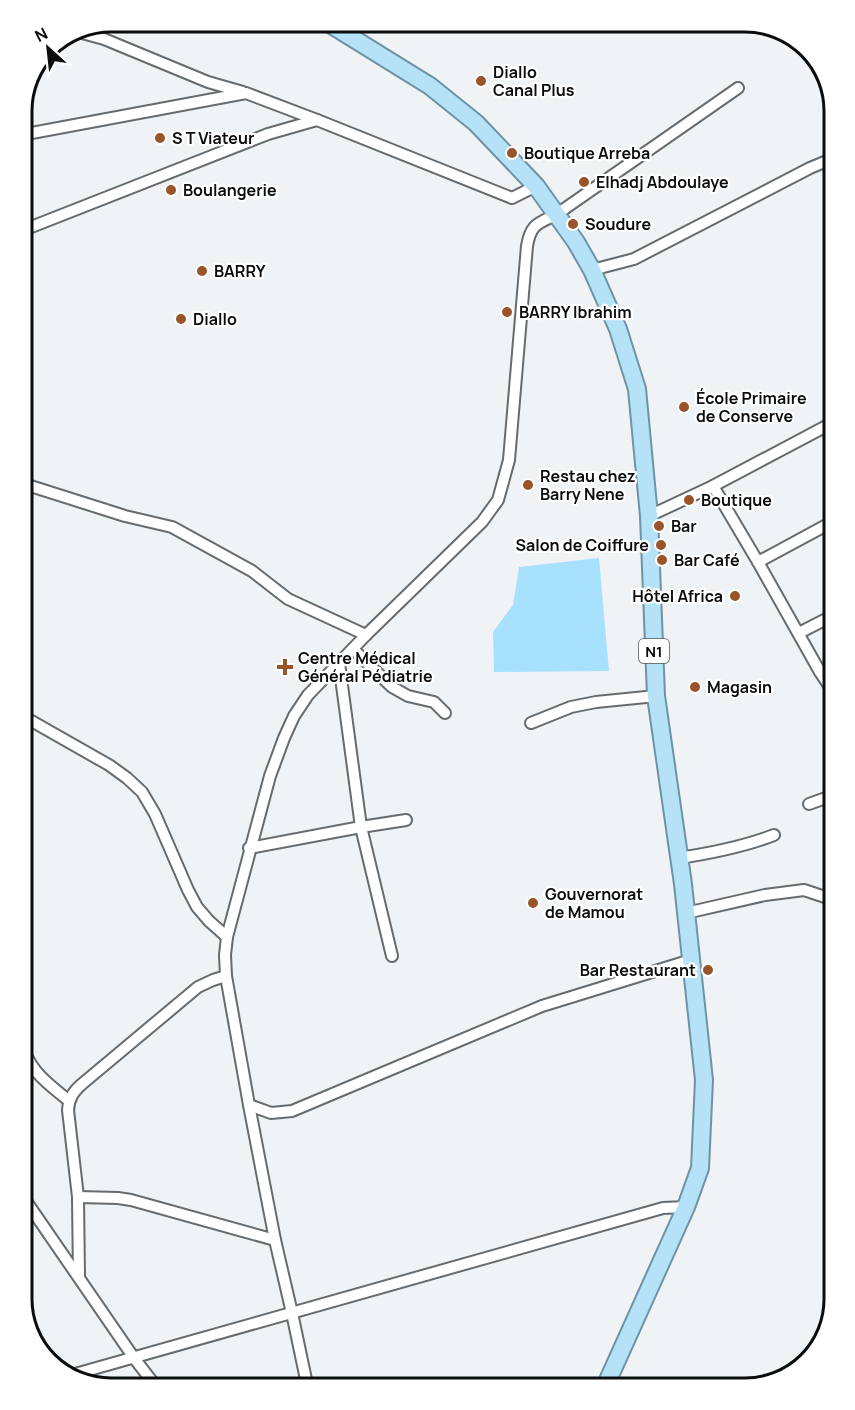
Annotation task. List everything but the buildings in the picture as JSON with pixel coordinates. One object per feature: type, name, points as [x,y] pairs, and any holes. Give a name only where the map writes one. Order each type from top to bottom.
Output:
[{"type":"highway","name":"N1","points":[[343,32],[430,86],[476,123],[536,186],[576,242],[592,270],[618,329],[637,389],[649,516],[656,696],[679,858],[705,1080],[700,1168],[686,1207],[612,1378]]},
{"type":"street","points":[[89,35],[208,82],[246,93],[317,120],[512,198],[536,186]]},
{"type":"street","points":[[307,1378],[275,1240],[226,976],[227,937],[270,776],[294,716],[308,695],[482,522],[498,500],[509,460],[531,231],[535,226],[557,214],[738,88]]},
{"type":"street","points":[[32,133],[246,93]]},
{"type":"street","points":[[32,227],[268,134],[317,120]]},
{"type":"street","points":[[592,270],[634,259],[824,162]]},
{"type":"street","points":[[649,516],[713,486],[824,427]]},
{"type":"street","points":[[32,486],[125,516],[172,527],[252,571],[288,599],[366,635]]},
{"type":"street","points":[[713,486],[824,678]]},
{"type":"street","points":[[758,562],[824,526]]},
{"type":"street","points":[[799,633],[824,620]]},
{"type":"street","points":[[352,649],[392,687],[408,696],[434,702],[445,713]]},
{"type":"street","points":[[339,663],[361,826],[392,956]]},
{"type":"street","points":[[531,723],[571,707],[656,696]]},
{"type":"street","points":[[32,721],[109,765],[142,792],[155,814],[197,907],[227,937]]},
{"type":"street","points":[[808,804],[824,798]]},
{"type":"street","points":[[249,848],[361,826],[406,820]]},
{"type":"street","points":[[679,858],[718,852],[755,843],[774,835]]},
{"type":"street","points":[[686,913],[765,895],[804,890],[824,897]]},
{"type":"street","points":[[249,1105],[271,1113],[292,1111],[542,1006],[691,960]]},
{"type":"street","points":[[79,1277],[78,1197],[68,1100],[82,1084],[198,987],[226,976]]},
{"type":"street","points":[[32,1067],[39,1077],[68,1100]]},
{"type":"street","points":[[78,1197],[131,1200],[275,1240]]},
{"type":"street","points":[[81,1372],[663,1208],[686,1207]]},
{"type":"street","points":[[32,1212],[149,1378]]},
{"type":"shaded area","points":[[599,558],[609,671],[494,672],[493,632],[513,605],[519,567]]},
{"type":"place","name":"Diallo Canal Plus","points":[[481,81]]},
{"type":"place","name":"S T Viateur","points":[[160,138]]},
{"type":"place","name":"Boutique Arreba","points":[[512,153]]},
{"type":"place","name":"Elhadj Abdoulaye","points":[[584,182]]},
{"type":"place","name":"Boulangerie","points":[[171,190]]},
{"type":"place","name":"Soudure","points":[[573,224]]},
{"type":"place","name":"BARRY","points":[[202,271]]},
{"type":"place","name":"BARRY Ibrahim","points":[[507,312]]},
{"type":"place","name":"Diallo","points":[[181,319]]},
{"type":"place","name":"École Primaire de Conserve","points":[[684,407]]},
{"type":"place","name":"Restau chez Barry Nene","points":[[528,485]]},
{"type":"place","name":"Boutique","points":[[689,500]]},
{"type":"place","name":"Bar","points":[[659,526]]},
{"type":"place","name":"Salon de Coiffure","points":[[661,545]]},
{"type":"place","name":"Bar Café","points":[[662,560]]},
{"type":"place","name":"Hôtel Africa","points":[[735,596]]},
{"type":"place","name":"Centre Médical Général Pédiatrie","points":[[285,667]]},
{"type":"place","name":"Magasin","points":[[695,687]]},
{"type":"place","name":"Gouvernorat de Mamou","points":[[533,903]]},
{"type":"place","name":"Bar Restaurant","points":[[708,970]]}]
